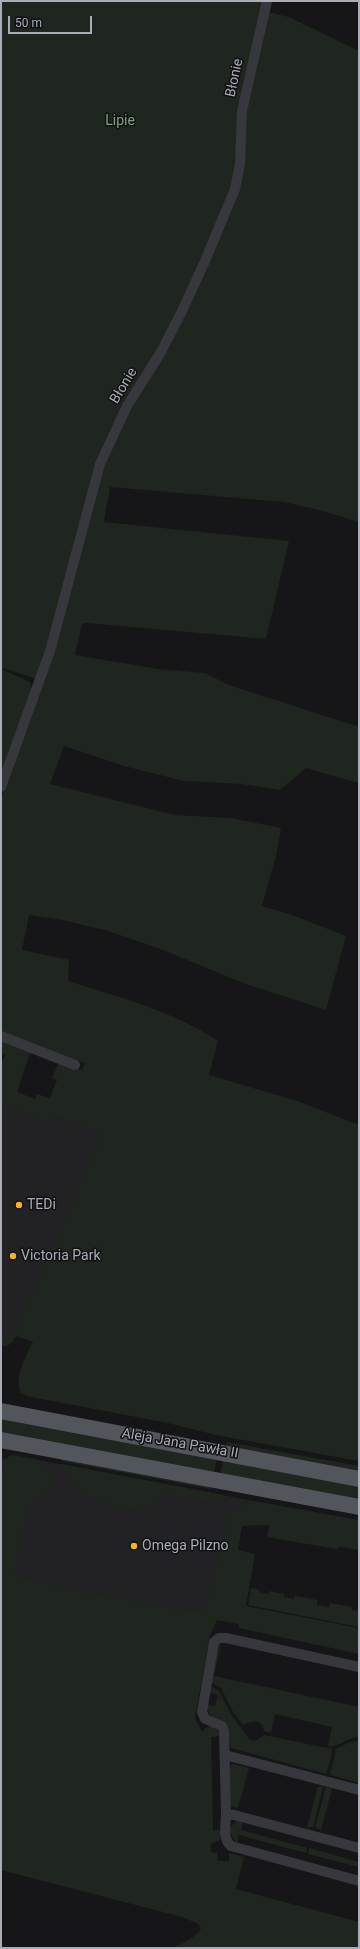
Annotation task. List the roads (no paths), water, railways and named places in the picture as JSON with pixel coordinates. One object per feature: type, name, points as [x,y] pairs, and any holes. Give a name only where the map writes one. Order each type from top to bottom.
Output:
[{"type":"main road","name":"Aleja Jana Pawła II","points":[[1,1410],[359,1479]]},
{"type":"main road","name":"Aleja Jana Pawła II","points":[[1,1440],[359,1507]]},
{"type":"street","name":"Błonie","points":[[1,787],[50,651],[100,464],[127,406],[161,352],[182,311],[235,189],[240,164],[242,111],[267,1]]},
{"type":"street","points":[[1,1036],[75,1064]]},
{"type":"street","points":[[359,1667],[226,1638],[219,1638],[214,1642],[202,1712],[208,1721],[222,1726],[224,1731],[226,1838],[230,1846],[359,1880]]},
{"type":"street","points":[[225,1755],[359,1790]]},
{"type":"street","points":[[226,1814],[359,1848]]},
{"type":"place","name":"TEDi","points":[[19,1205]]},
{"type":"place","name":"Victoria Park","points":[[13,1256]]},
{"type":"place","name":"Omega Pilzno","points":[[134,1546]]},
{"type":"park label","name":"Lipie","points":[[120,121]]}]
